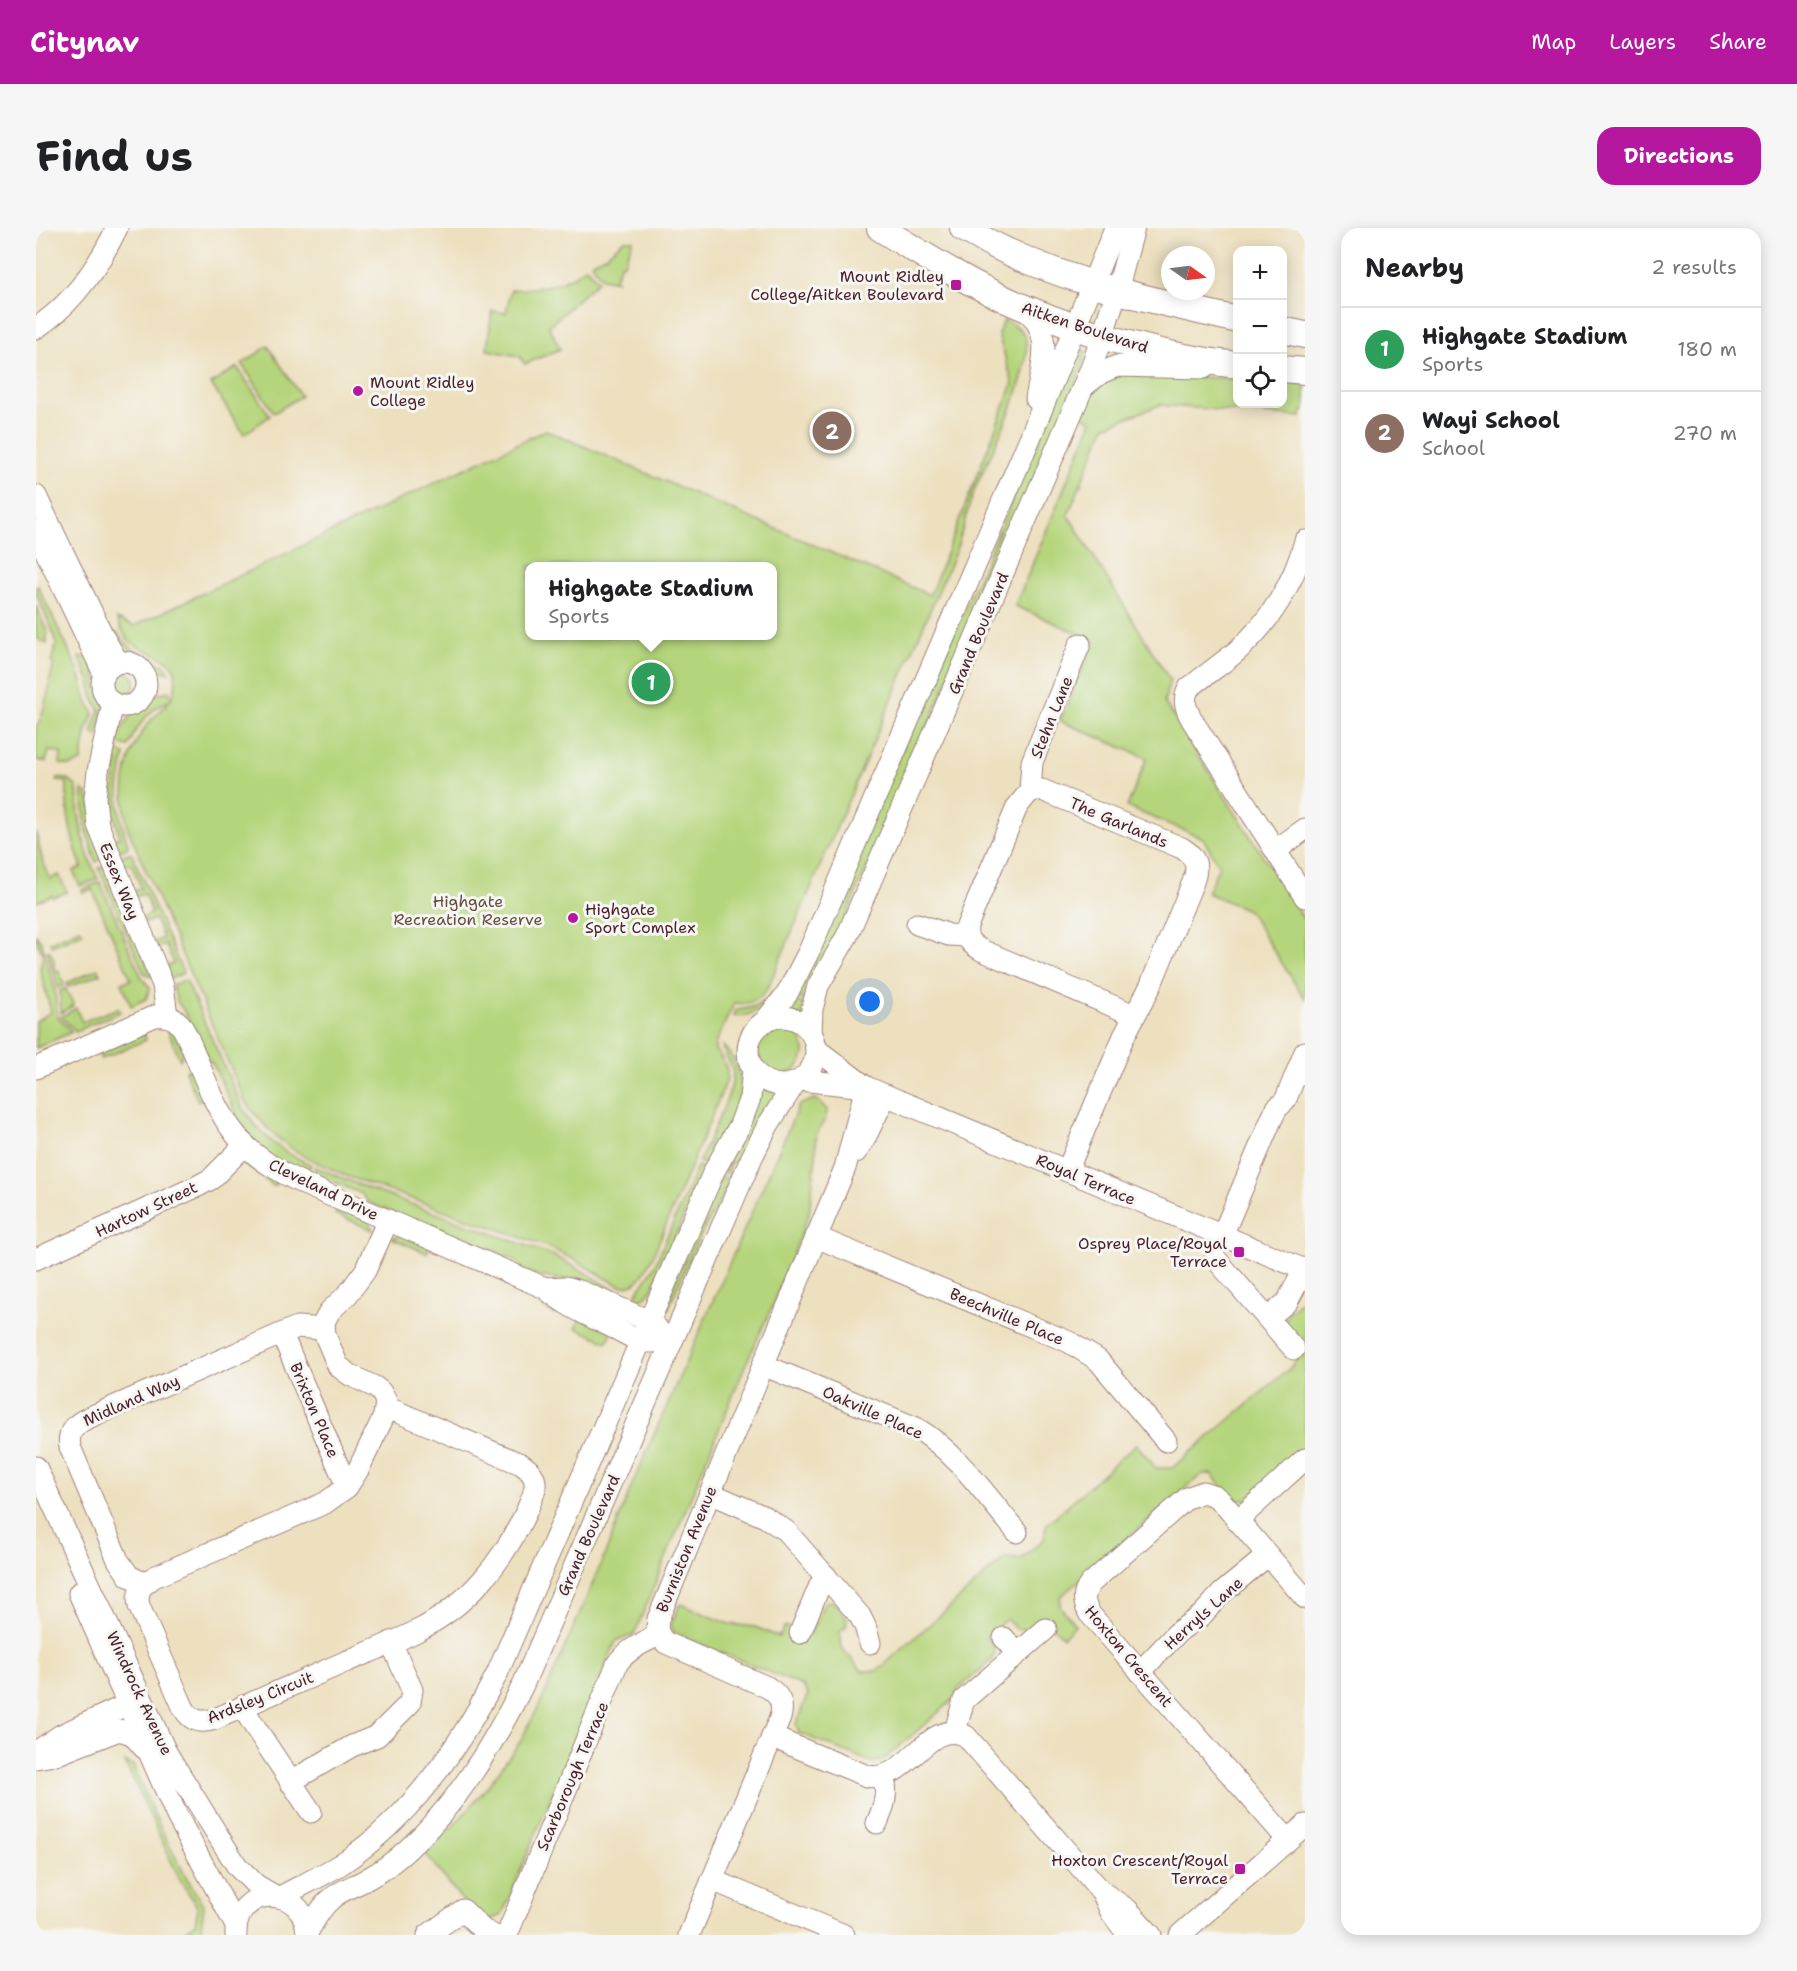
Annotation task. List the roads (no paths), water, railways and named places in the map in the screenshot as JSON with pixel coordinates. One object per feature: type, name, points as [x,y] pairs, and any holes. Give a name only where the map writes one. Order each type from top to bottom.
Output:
[{"type":"main road","name":"Aitken Boulevard","points":[[880,228],[940,266],[1024,308],[1102,335],[1187,357],[1233,365]]},
{"type":"main road","points":[[963,228],[1014,254],[1066,276],[1117,291],[1233,319]]},
{"type":"main road","points":[[1287,331],[1305,335]]},
{"type":"main road","points":[[1287,369],[1305,371]]},
{"type":"street","points":[[36,328],[57,312],[86,281],[100,261],[117,228]]},
{"type":"street","name":"Grand Boulevard","points":[[765,1021],[787,994],[810,949],[1030,438],[1115,228]]},
{"type":"street","name":"Grand Boulevard","points":[[814,1041],[812,1009],[819,986],[847,936],[1084,386],[1117,291],[1134,228]]},
{"type":"street","points":[[1024,308],[1039,323],[1044,340],[1030,438]]},
{"type":"street","points":[[1084,386],[1101,373],[1117,366],[1163,368],[1233,366]]},
{"type":"street","points":[[36,496],[105,640],[111,668],[102,680],[104,693],[121,704]]},
{"type":"street","points":[[36,531],[111,668]]},
{"type":"street","points":[[1305,541],[1293,575],[1282,597],[1262,626],[1238,651],[1189,688],[1185,698],[1186,710],[1192,720],[1305,897]]},
{"type":"street","name":"Stehn Lane","points":[[1030,791],[1032,762],[1080,644]]},
{"type":"street","name":"Essex Way","points":[[111,668],[131,663],[137,666],[145,676],[146,682],[143,695],[135,703],[121,704],[104,742],[95,798],[98,825],[163,985],[167,1016]]},
{"type":"street","name":"The Garlands","points":[[1030,791],[1042,790],[1182,848],[1195,859],[1197,872],[1150,987],[1134,1015],[1067,1170]]},
{"type":"street","points":[[1030,791],[1017,807],[967,927],[966,936],[972,945],[981,950],[1134,1015]]},
{"type":"street","points":[[1275,850],[1305,829]]},
{"type":"street","points":[[917,924],[949,935],[966,936]]},
{"type":"street","points":[[36,1068],[155,1016],[167,1016]]},
{"type":"street","name":"Cleveland Drive","points":[[167,1016],[180,1024],[228,1124],[260,1158],[291,1178],[545,1288],[576,1311],[640,1342],[671,1343]]},
{"type":"street","points":[[782,1017],[793,1019],[803,1024],[814,1041],[813,1067],[798,1082],[776,1085],[766,1082],[753,1068],[748,1056],[748,1045],[752,1034],[765,1021],[782,1017]]},
{"type":"street","name":"Royal Terrace","points":[[814,1041],[866,1087]]},
{"type":"street","points":[[1222,1236],[1277,1108],[1295,1101],[1305,1052]]},
{"type":"street","name":"Grand Boulevard","points":[[236,1930],[239,1915],[254,1900],[264,1896],[278,1896],[342,1863],[363,1847],[414,1800],[456,1747],[477,1713],[497,1674],[714,1171],[740,1125],[750,1098],[753,1068]]},
{"type":"street","name":"Grand Boulevard","points":[[307,1934],[330,1899],[386,1868],[410,1847],[459,1791],[487,1752],[522,1687],[752,1157],[768,1125],[798,1082]]},
{"type":"street","name":"Royal Terrace","points":[[798,1082],[866,1087],[1304,1270]]},
{"type":"street","name":"Burniston Avenue","points":[[689,1935],[782,1708],[779,1697],[774,1692],[672,1646],[659,1635],[657,1626],[661,1610],[845,1168],[866,1087]]},
{"type":"street","name":"Burniston Avenue","points":[[845,1168],[863,1142],[886,1095]]},
{"type":"street","name":"Hartow Street","points":[[36,1259],[211,1179],[246,1145]]},
{"type":"street","points":[[323,1329],[326,1316],[348,1294],[365,1271],[388,1220]]},
{"type":"street","name":"Beechville Place","points":[[816,1237],[1086,1350],[1098,1360],[1166,1441]]},
{"type":"street","points":[[1215,1258],[1294,1349]]},
{"type":"street","points":[[1268,1318],[1287,1302],[1304,1270]]},
{"type":"street","name":"Cleveland Drive","points":[[545,1288],[566,1287],[580,1291],[649,1321],[671,1343]]},
{"type":"street","name":"Midland Way","points":[[144,1583],[129,1576],[118,1560],[70,1448],[71,1430],[88,1418],[282,1334],[305,1326],[323,1329]]},
{"type":"street","name":"Ardsley Circuit","points":[[144,1583],[138,1593],[139,1606],[186,1713],[196,1721],[202,1722],[214,1719],[428,1624],[470,1593],[497,1563],[517,1531],[536,1487],[530,1470],[521,1464],[386,1407],[386,1401],[381,1392],[338,1366],[323,1329]]},
{"type":"street","name":"Brixton Place","points":[[282,1334],[347,1487]]},
{"type":"street","name":"Oakville Place","points":[[763,1365],[916,1428],[931,1437],[949,1453],[1017,1532]]},
{"type":"street","points":[[144,1583],[326,1503],[347,1487],[368,1451],[386,1407]]},
{"type":"street","points":[[1237,1521],[1305,1459]]},
{"type":"street","name":"Windrock Avenue","points":[[36,1467],[134,1701],[151,1759],[197,1857],[236,1930]]},
{"type":"street","name":"Hoxton Crescent","points":[[1288,1840],[1089,1613],[1084,1599],[1086,1589],[1193,1495],[1203,1492],[1215,1496],[1305,1598]]},
{"type":"street","points":[[710,1493],[778,1524],[786,1531],[860,1616],[866,1626],[870,1643]]},
{"type":"street","name":"Windrock Avenue","points":[[36,1497],[134,1701],[237,1866],[256,1885],[291,1902],[300,1910],[306,1921],[307,1934]]},
{"type":"street","name":"Herryls Lane","points":[[1140,1672],[1174,1635],[1202,1615],[1222,1593],[1267,1556]]},
{"type":"street","points":[[800,1634],[826,1576]]},
{"type":"street","points":[[955,1731],[964,1700],[1010,1646],[1046,1629]]},
{"type":"street","name":"Scarborough Terrace","points":[[507,1935],[617,1665],[638,1646],[659,1635]]},
{"type":"street","points":[[290,1782],[352,1746],[377,1736],[410,1703],[412,1690],[391,1642]]},
{"type":"street","points":[[36,1752],[61,1735],[134,1701]]},
{"type":"street","points":[[243,1706],[311,1812]]},
{"type":"street","points":[[36,1758],[55,1755],[118,1730],[132,1734],[151,1759]]},
{"type":"street","points":[[772,1737],[867,1776],[884,1777],[893,1773],[943,1732],[955,1731],[966,1736],[1102,1892],[1128,1910],[1151,1935]]},
{"type":"street","points":[[877,1823],[886,1793],[884,1777]]},
{"type":"street","points":[[1180,1935],[1305,1825]]},
{"type":"street","points":[[712,1880],[844,1935]]},
{"type":"street","points":[[1102,1892],[1111,1911],[1128,1935]]},
{"type":"street","points":[[428,1935],[463,1910],[483,1930],[493,1935]]},
{"type":"place","name":"Mount Ridley College/Aitken Boulevard","points":[[956,285]]},
{"type":"place","name":"Mount Ridley College","points":[[358,391]]},
{"type":"place","name":"Wayi School","points":[[832,431]]},
{"type":"place","name":"Highgate Stadium","points":[[651,682]]},
{"type":"place","name":"Highgate Sport Complex","points":[[573,918]]},
{"type":"place","name":"Osprey Place/Royal Terrace","points":[[1239,1252]]},
{"type":"place","name":"Hoxton Crescent/Royal Terrace","points":[[1240,1869]]},
{"type":"park label","name":"Highgate Recreation Reserve","points":[[468,910]]}]
